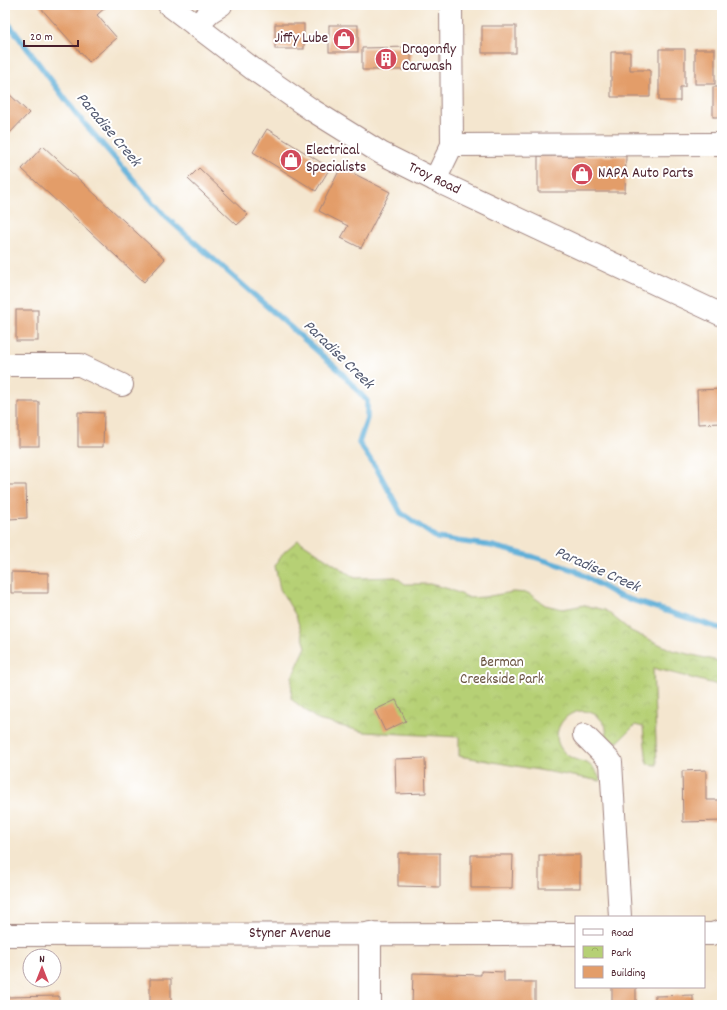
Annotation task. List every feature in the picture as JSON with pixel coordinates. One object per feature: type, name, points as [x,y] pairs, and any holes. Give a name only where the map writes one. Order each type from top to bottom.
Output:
[{"type":"street","name":"Troy Road","points":[[169,5],[253,69],[312,110],[381,153],[435,180],[722,315]]},
{"type":"street","points":[[196,26],[210,12],[221,5]]},
{"type":"street","points":[[435,180],[452,145],[452,5]]},
{"type":"street","points":[[452,145],[722,144]]},
{"type":"street","points":[[5,365],[80,365],[122,385]]},
{"type":"street","points":[[584,735],[611,762],[620,916]]},
{"type":"street","points":[[370,934],[370,1005]]},
{"type":"street","name":"Styner Avenue","points":[[5,935],[575,934]]},
{"type":"green space","name":"Berman Creekside Park","points":[[298,540],[355,578],[396,577],[405,584],[430,584],[449,589],[470,598],[513,592],[528,593],[545,605],[563,609],[584,605],[605,610],[631,631],[672,650],[722,662],[722,686],[653,668],[657,765],[647,764],[643,727],[635,725],[618,742],[612,741],[609,738],[605,725],[595,714],[581,711],[567,717],[561,723],[557,735],[557,740],[561,749],[568,756],[591,766],[596,771],[601,781],[459,756],[459,737],[364,732],[318,720],[291,699],[292,677],[306,647],[296,616],[280,589],[275,566],[284,552]]},
{"type":"building","points":[[38,5],[108,5],[97,15],[117,38],[89,62]]},
{"type":"building","points":[[275,24],[304,24],[304,49],[275,49]]},
{"type":"building","name":"Jiffy Lube","points":[[329,25],[358,25],[358,52],[329,52]]},
{"type":"building","points":[[482,26],[516,26],[516,53],[482,53]]},
{"type":"building","name":"Dragonfly Carwash","points":[[411,47],[411,70],[362,70],[362,48]]},
{"type":"building","points":[[659,49],[685,49],[685,87],[680,87],[680,101],[659,101]]},
{"type":"building","points":[[695,49],[715,49],[715,84],[695,84]]},
{"type":"building","points":[[611,52],[630,52],[630,70],[650,70],[650,97],[611,97]]},
{"type":"building","points":[[713,87],[722,87],[722,117],[713,117]]},
{"type":"building","points":[[5,90],[29,113],[7,136],[5,134]]},
{"type":"building","name":"Electrical Specialists","points":[[267,129],[330,168],[316,191],[253,152]]},
{"type":"building","points":[[43,146],[165,259],[144,282],[22,169]]},
{"type":"building","name":"NAPA Auto Parts","points":[[538,156],[626,156],[625,192],[538,192]]},
{"type":"building","points":[[341,167],[390,192],[361,248],[341,238],[348,226],[319,211]]},
{"type":"building","points":[[199,168],[248,215],[237,225],[188,179]]},
{"type":"building","points":[[16,310],[38,310],[38,341],[16,341]]},
{"type":"building","points":[[722,389],[722,423],[698,424],[697,390]]},
{"type":"building","points":[[18,402],[39,402],[39,446],[18,446]]},
{"type":"building","points":[[78,412],[104,413],[103,447],[78,447]]},
{"type":"building","points":[[8,485],[26,485],[27,518],[9,519]]},
{"type":"building","points":[[11,572],[48,573],[48,593],[11,593]]},
{"type":"building","points":[[396,700],[406,721],[385,731],[375,710]]},
{"type":"building","points":[[425,758],[426,793],[396,794],[395,759]]},
{"type":"building","points":[[706,770],[706,800],[722,800],[722,821],[683,822],[682,771]]},
{"type":"building","points":[[398,853],[440,853],[440,887],[398,886]]},
{"type":"building","points":[[471,855],[513,855],[512,888],[471,888]]},
{"type":"building","points":[[539,855],[580,855],[580,888],[539,888]]},
{"type":"building","points":[[481,971],[504,972],[504,982],[535,982],[535,1005],[412,1004],[413,973],[481,975]]},
{"type":"building","points":[[150,979],[171,979],[171,1005],[150,1005]]},
{"type":"building","points":[[612,988],[636,988],[636,1005],[612,1005]]},
{"type":"building","points":[[693,995],[693,1005],[655,1005],[655,996]]},
{"type":"building","points":[[59,996],[59,1005],[7,1005],[7,997]]},
{"type":"waterway","name":"Paradise Creek","points":[[5,19],[78,116],[166,217],[340,371],[367,401],[367,418],[359,443],[378,471],[401,513],[437,538],[492,546],[534,557],[574,570],[619,596],[722,629]]},
{"type":"place","name":"Jiffy Lube","points":[[344,39]]},
{"type":"place","name":"Dragonfly Carwash","points":[[386,59]]},
{"type":"place","name":"Electrical Specialists","points":[[291,160]]},
{"type":"place","name":"NAPA Auto Parts","points":[[582,174]]}]
